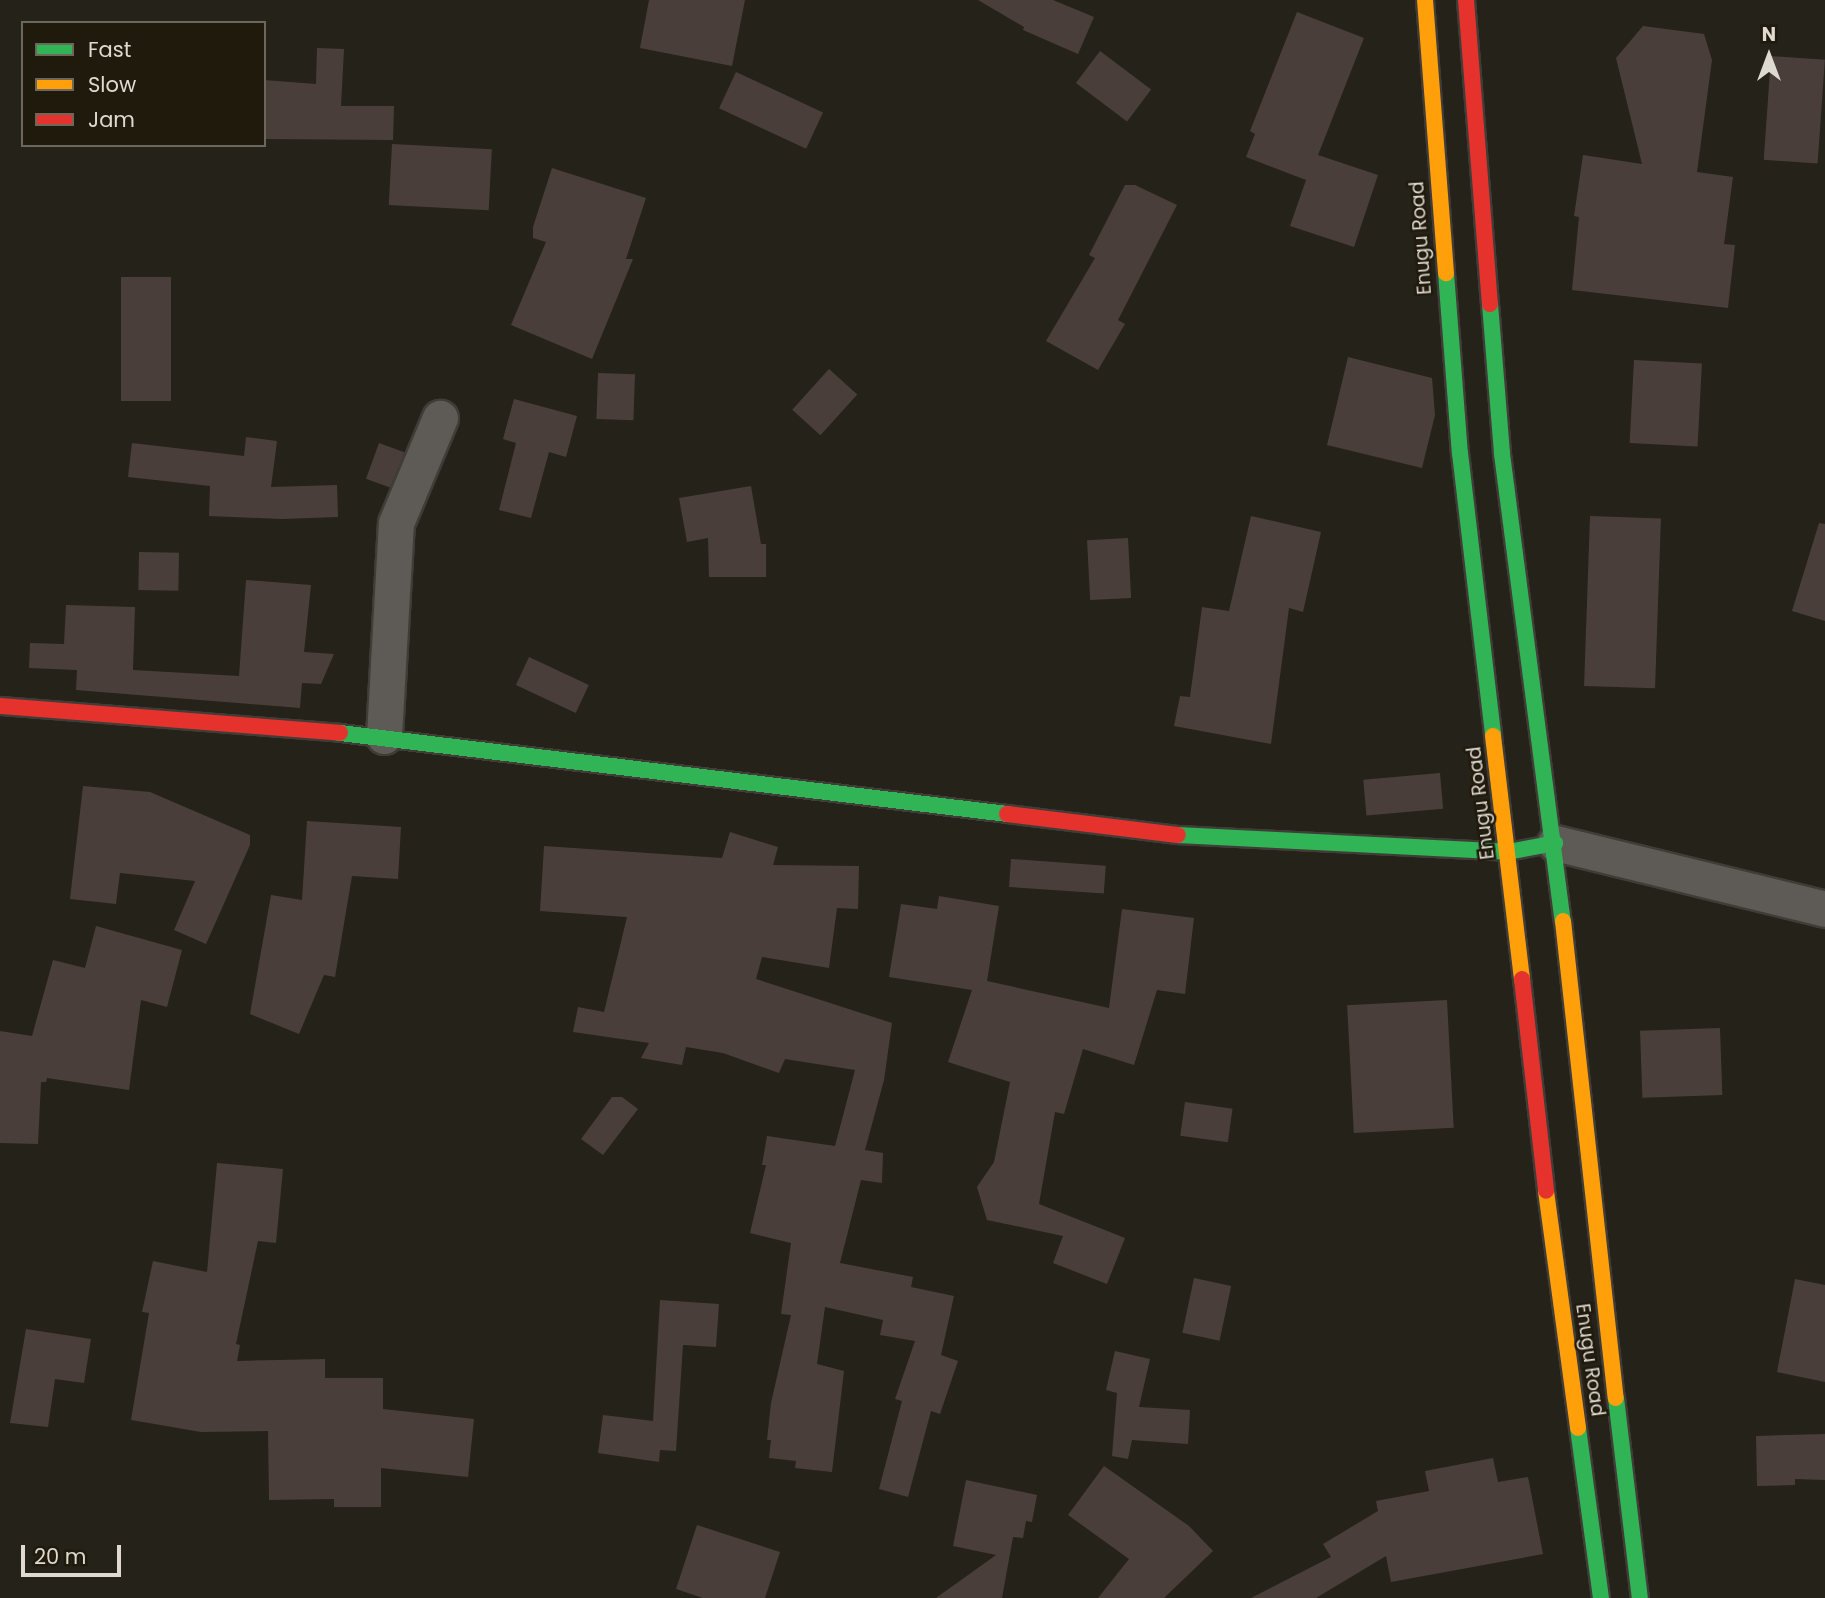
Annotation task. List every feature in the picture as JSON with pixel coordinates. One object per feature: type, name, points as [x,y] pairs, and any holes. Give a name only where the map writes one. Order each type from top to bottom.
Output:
[{"type":"main road","name":"Enugu Road","points":[[1425,0],[1460,453],[1554,1256],[1601,1598]]},
{"type":"main road","points":[[1466,0],[1502,454],[1555,843],[1596,1235],[1640,1598]]},
{"type":"main road","points":[[0,706],[384,736],[1183,836],[1508,852],[1555,843]]},
{"type":"street","points":[[384,736],[396,523],[440,418]]},
{"type":"street","points":[[1555,843],[1825,909]]},
{"type":"building","points":[[649,0],[745,0],[732,66],[640,48]]},
{"type":"building","points":[[978,0],[1053,0],[1094,17],[1078,54],[1023,30],[1024,27]]},
{"type":"building","points":[[1297,12],[1364,38],[1318,155],[1378,175],[1354,247],[1290,226],[1306,180],[1246,157],[1255,134],[1250,131]]},
{"type":"building","points":[[1643,26],[1704,34],[1712,60],[1697,172],[1733,177],[1724,244],[1735,245],[1728,308],[1572,290],[1579,217],[1574,216],[1583,155],[1642,164],[1616,58]]},
{"type":"building","points":[[317,48],[344,49],[341,106],[394,106],[393,140],[266,139],[266,80],[316,84]]},
{"type":"building","points":[[1100,51],[1151,90],[1127,121],[1076,83]]},
{"type":"building","points":[[1771,56],[1825,60],[1818,164],[1764,160]]},
{"type":"building","points":[[736,72],[823,113],[806,149],[719,108]]},
{"type":"building","points":[[392,144],[492,149],[489,210],[389,205]]},
{"type":"building","points":[[552,168],[646,198],[626,259],[633,259],[592,359],[511,325],[546,242],[533,238],[533,227]]},
{"type":"building","points":[[1125,185],[1135,185],[1177,205],[1118,320],[1125,324],[1098,370],[1046,341],[1095,258],[1089,255]]},
{"type":"building","points":[[121,277],[171,277],[171,401],[121,401]]},
{"type":"building","points":[[1348,357],[1432,378],[1435,415],[1422,468],[1327,445]]},
{"type":"building","points":[[1634,360],[1702,364],[1698,446],[1630,443]]},
{"type":"building","points":[[829,369],[857,394],[820,435],[792,410]]},
{"type":"building","points":[[598,373],[635,374],[633,420],[596,419]]},
{"type":"building","points":[[514,399],[577,416],[566,457],[549,452],[531,518],[499,510],[516,443],[503,439]]},
{"type":"building","points":[[246,437],[277,441],[271,487],[337,485],[338,517],[282,519],[209,516],[210,486],[128,477],[132,443],[244,456]]},
{"type":"building","points":[[379,443],[404,452],[391,488],[366,479]]},
{"type":"building","points":[[751,486],[761,544],[766,544],[766,577],[709,577],[708,538],[687,542],[679,498]]},
{"type":"building","points":[[1251,516],[1321,532],[1303,612],[1289,608],[1271,744],[1174,726],[1180,696],[1190,697],[1202,607],[1229,611]]},
{"type":"building","points":[[1590,516],[1661,518],[1655,688],[1584,686]]},
{"type":"building","points":[[1819,523],[1825,524],[1825,621],[1792,611]]},
{"type":"building","points":[[1128,538],[1131,598],[1090,600],[1087,540]]},
{"type":"building","points":[[139,552],[179,553],[178,591],[138,590]]},
{"type":"building","points":[[246,580],[311,585],[304,652],[334,654],[321,684],[302,683],[300,708],[76,690],[77,670],[29,668],[30,643],[64,644],[66,605],[135,607],[133,670],[239,676]]},
{"type":"building","points":[[529,657],[589,685],[576,713],[516,685]]},
{"type":"building","points":[[1440,773],[1443,809],[1366,816],[1363,780]]},
{"type":"building","points":[[83,786],[150,792],[250,835],[250,845],[206,944],[174,930],[195,881],[120,873],[116,904],[70,899]]},
{"type":"building","points":[[307,821],[401,827],[398,879],[352,876],[335,977],[324,975],[299,1034],[250,1014],[271,895],[302,900]]},
{"type":"building","points":[[730,832],[778,847],[773,865],[859,866],[858,909],[837,908],[829,968],[762,957],[756,979],[892,1023],[884,1080],[865,1150],[883,1153],[882,1183],[861,1180],[840,1263],[913,1277],[911,1287],[954,1296],[941,1355],[958,1361],[940,1414],[931,1411],[908,1497],[879,1489],[902,1401],[895,1399],[915,1341],[880,1335],[883,1320],[825,1307],[817,1364],[844,1371],[832,1472],[795,1468],[796,1461],[769,1458],[771,1440],[767,1440],[771,1403],[791,1315],[781,1314],[791,1243],[750,1233],[766,1165],[762,1165],[767,1136],[835,1146],[855,1070],[785,1059],[779,1073],[723,1053],[686,1047],[682,1065],[641,1058],[649,1043],[573,1032],[578,1007],[604,1012],[627,917],[540,911],[544,846],[722,858]]},
{"type":"building","points":[[1011,859],[1106,866],[1104,894],[1009,887]]},
{"type":"building","points":[[939,896],[999,906],[987,981],[1109,1008],[1122,909],[1194,918],[1185,994],[1157,990],[1134,1065],[1083,1049],[1064,1114],[1055,1112],[1039,1204],[1125,1238],[1107,1284],[1053,1263],[1063,1236],[987,1220],[977,1187],[994,1162],[1010,1082],[948,1062],[972,990],[889,977],[901,904],[937,909]]},
{"type":"building","points":[[96,926],[182,950],[167,1007],[141,1000],[129,1090],[47,1078],[46,1082],[41,1082],[38,1144],[0,1143],[0,1031],[32,1036],[53,960],[85,968]]},
{"type":"building","points":[[1447,1000],[1454,1128],[1354,1133],[1347,1005]]},
{"type":"building","points":[[1720,1028],[1722,1095],[1642,1098],[1640,1031]]},
{"type":"building","points":[[612,1097],[622,1097],[638,1109],[603,1155],[581,1139]]},
{"type":"building","points":[[1185,1102],[1233,1109],[1228,1142],[1180,1136]]},
{"type":"building","points":[[217,1163],[283,1169],[276,1243],[258,1241],[236,1344],[240,1345],[237,1361],[325,1359],[325,1378],[383,1378],[383,1409],[474,1419],[468,1477],[381,1468],[381,1507],[334,1507],[334,1499],[269,1500],[268,1431],[201,1432],[131,1420],[149,1313],[142,1312],[153,1261],[207,1272]]},
{"type":"building","points":[[1194,1278],[1231,1286],[1220,1341],[1182,1333]]},
{"type":"building","points":[[1795,1279],[1825,1285],[1825,1382],[1777,1372]]},
{"type":"building","points":[[660,1300],[719,1304],[716,1347],[683,1345],[676,1451],[660,1450],[659,1462],[598,1453],[603,1415],[653,1421]]},
{"type":"building","points":[[26,1329],[91,1339],[84,1383],[55,1379],[48,1427],[10,1423]]},
{"type":"building","points":[[1115,1351],[1150,1359],[1139,1407],[1190,1410],[1188,1444],[1132,1440],[1128,1459],[1112,1456],[1117,1393],[1106,1390]]},
{"type":"building","points":[[1825,1434],[1825,1480],[1795,1479],[1795,1485],[1757,1486],[1756,1436]]},
{"type":"building","points":[[1493,1458],[1498,1482],[1528,1477],[1543,1554],[1391,1582],[1386,1556],[1316,1598],[1251,1598],[1331,1557],[1323,1544],[1378,1511],[1376,1501],[1429,1491],[1425,1471]]},
{"type":"building","points":[[1104,1466],[1189,1526],[1213,1551],[1164,1598],[1098,1598],[1129,1559],[1068,1515]]},
{"type":"building","points":[[966,1480],[1037,1495],[1032,1522],[1026,1521],[1023,1538],[1013,1537],[1002,1598],[936,1598],[996,1555],[953,1546]]},
{"type":"building","points":[[697,1525],[780,1552],[765,1598],[703,1598],[676,1589]]},
{"type":"traffic: fast","points":[[1446,273],[1460,453],[1493,736]]},
{"type":"traffic: fast","points":[[1490,304],[1502,454],[1563,921]]},
{"type":"traffic: fast","points":[[340,733],[1007,814]]},
{"type":"traffic: fast","points":[[1178,835],[1508,852],[1555,843]]},
{"type":"traffic: fast","points":[[1616,1398],[1640,1598]]},
{"type":"traffic: fast","points":[[1578,1428],[1601,1598]]},
{"type":"traffic: slow","points":[[1425,0],[1446,273]]},
{"type":"traffic: slow","points":[[1493,736],[1522,979]]},
{"type":"traffic: slow","points":[[1563,921],[1616,1398]]},
{"type":"traffic: slow","points":[[1546,1191],[1578,1428]]},
{"type":"traffic: jam","points":[[1466,0],[1490,304]]},
{"type":"traffic: jam","points":[[0,706],[340,733]]},
{"type":"traffic: jam","points":[[1007,814],[1178,835]]},
{"type":"traffic: jam","points":[[1522,979],[1546,1191]]}]
